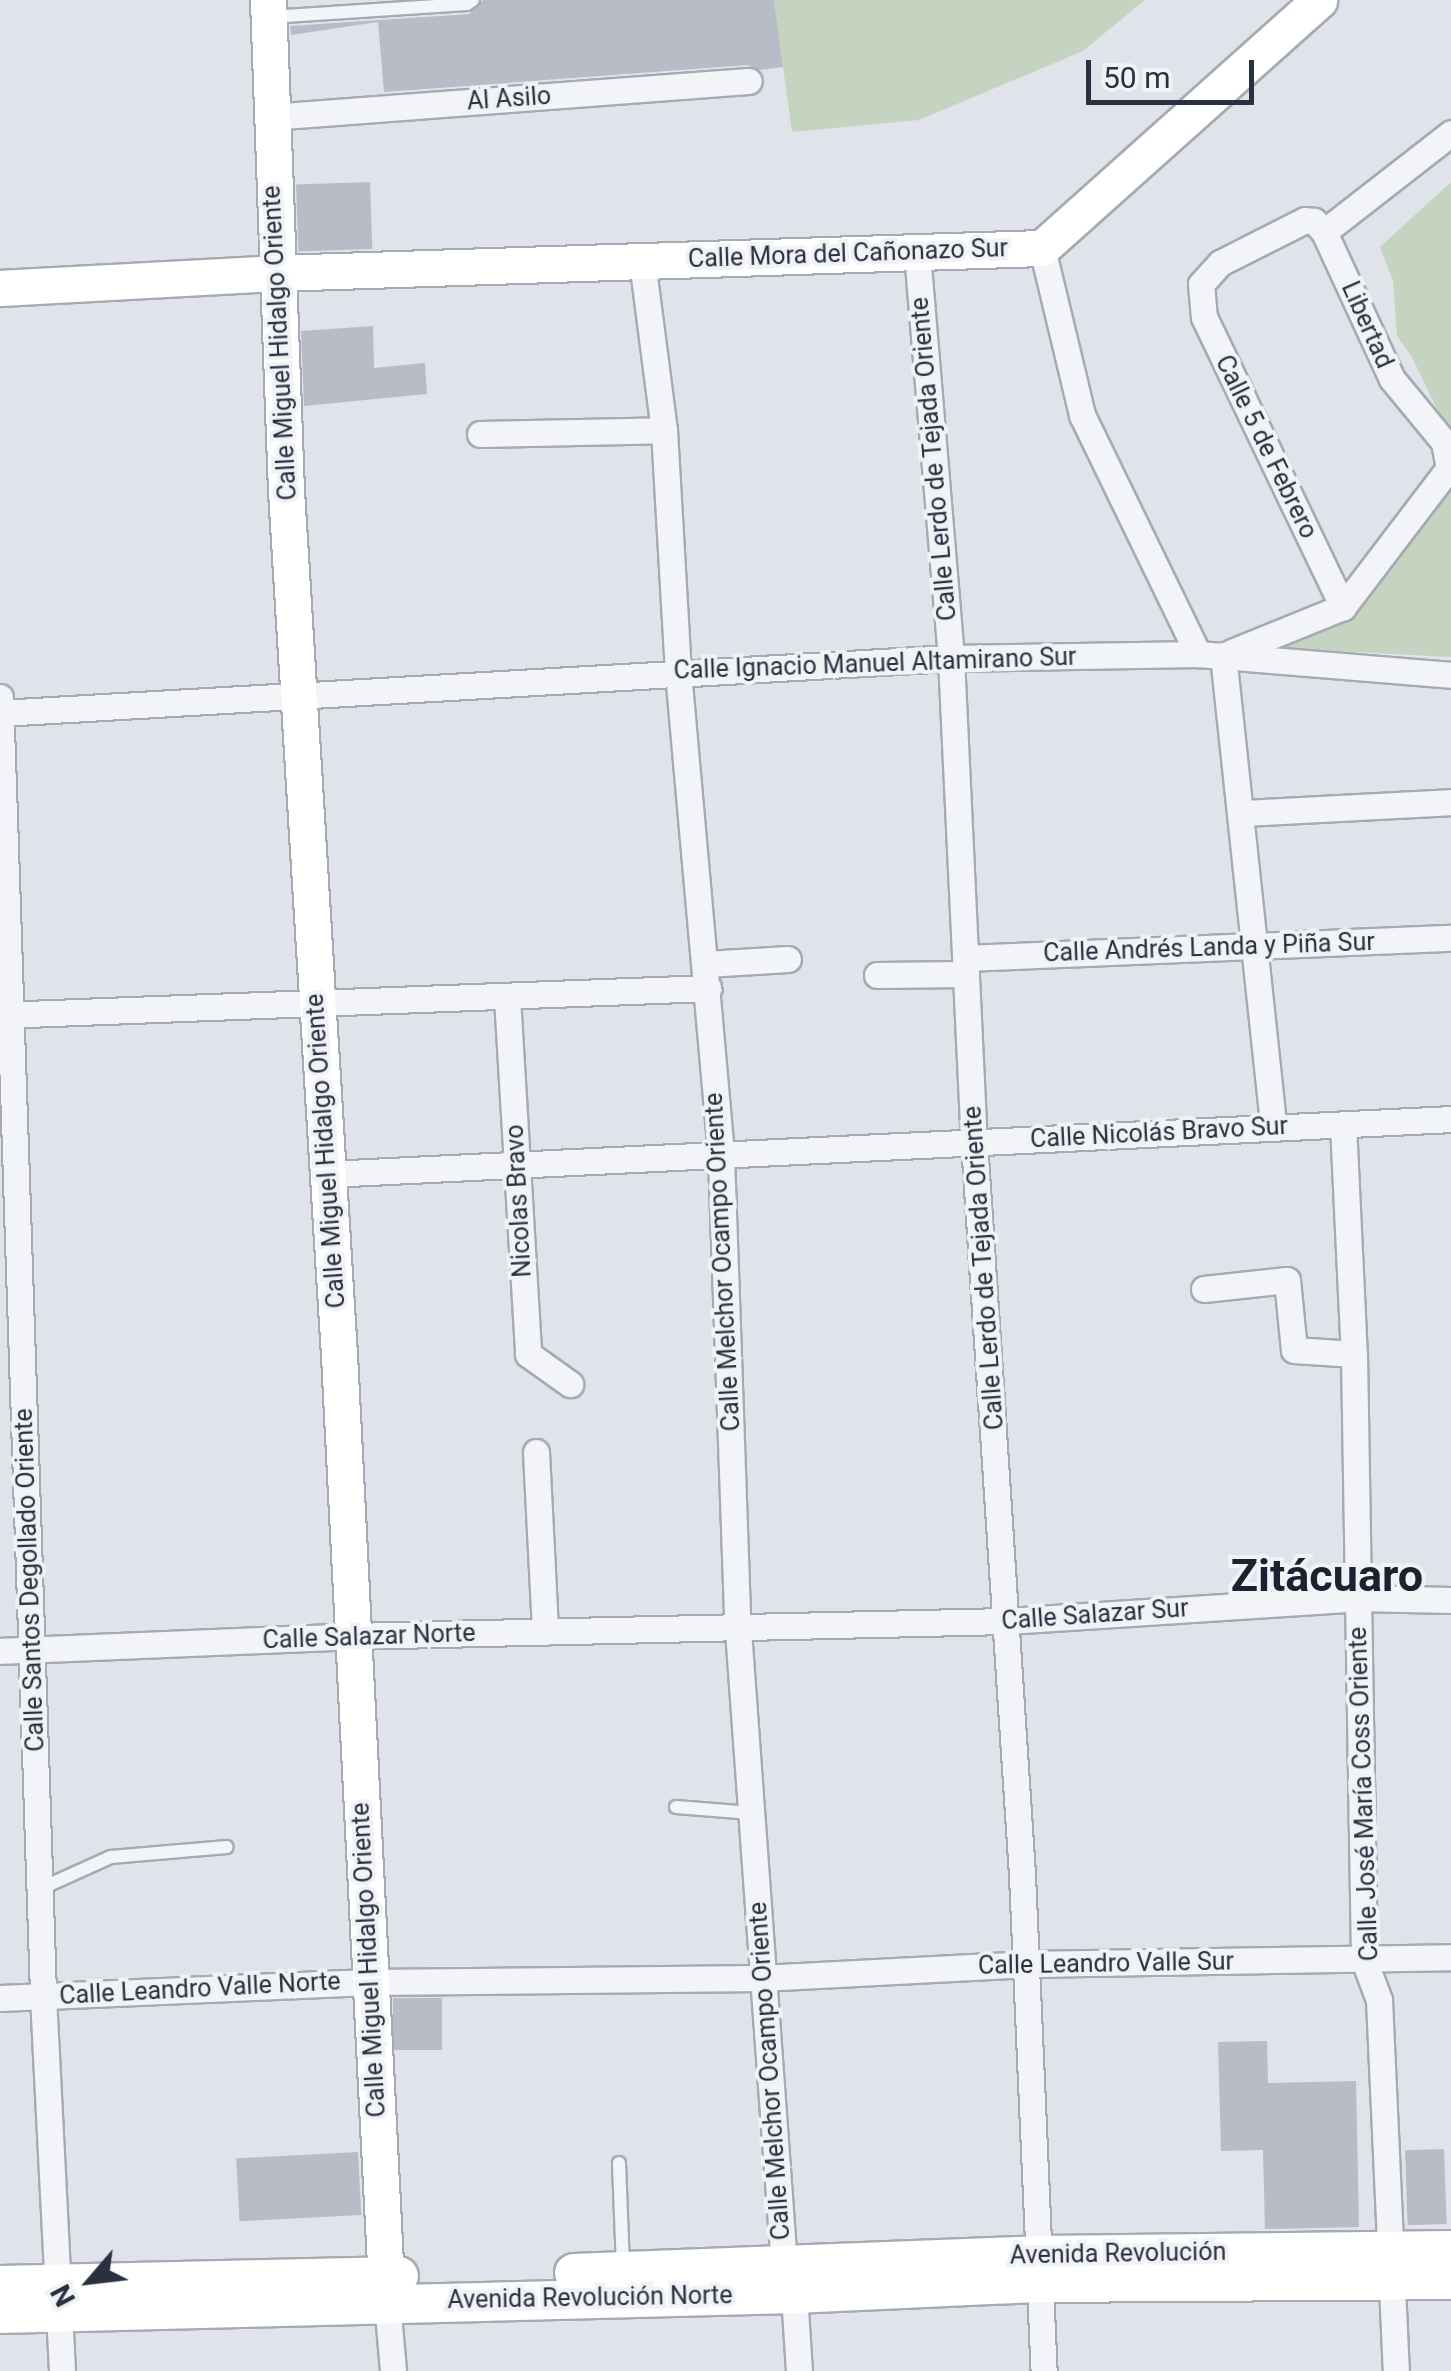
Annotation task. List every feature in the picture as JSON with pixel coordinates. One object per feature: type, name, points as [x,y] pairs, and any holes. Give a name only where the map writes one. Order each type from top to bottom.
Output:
[{"type":"main road","name":"Avenida Revolución","points":[[1390,2266],[1451,2250]]},
{"type":"main road","name":"Avenida Revolución","points":[[789,2280],[1038,2269],[1390,2266],[1451,2280]]},
{"type":"main road","name":"Avenida Revolución Norte","points":[[386,2290],[624,2272],[789,2280]]},
{"type":"main road","name":"Avenida Revolución Norte","points":[[386,2290],[789,2280]]},
{"type":"main road","points":[[0,2285],[59,2298]]},
{"type":"main road","points":[[0,2314],[59,2298],[386,2290]]},
{"type":"street","name":"Calle Mora del Cañonazo Sur","points":[[0,288],[276,274],[1042,248],[1319,0]]},
{"type":"street","name":"Calle Miguel Hidalgo Oriente","points":[[268,8],[276,274],[386,2290]]},
{"type":"street","name":"Al Asilo","points":[[269,117],[749,81]]},
{"type":"street","points":[[1314,226],[1451,132]]},
{"type":"street","name":"Calle 5 de Febrero","points":[[1314,226],[1220,264],[1201,284],[1204,318],[1344,607]]},
{"type":"street","name":"Libertad","points":[[1314,226],[1392,380],[1444,442],[1450,455],[1449,468],[1344,607]]},
{"type":"street","points":[[1042,248],[1082,415],[1210,654],[1242,812],[1273,1126]]},
{"type":"street","name":"Calle Lerdo de Tejada Oriente","points":[[917,253],[951,658],[974,1142],[1008,1621],[1044,2371]]},
{"type":"street","name":"Calle Melchor Ocampo Oriente","points":[[642,260],[664,430],[678,672],[721,1154],[738,1630],[754,1813],[761,1978],[799,2371]]},
{"type":"street","points":[[480,434],[664,430]]},
{"type":"street","points":[[1210,654],[1344,607]]},
{"type":"street","name":"Calle Ignacio Manuel Altamirano Sur","points":[[0,713],[951,658],[1210,654],[1451,675]]},
{"type":"street","name":"Calle Santos Degollado Oriente","points":[[0,697],[6,1015],[42,1888],[43,1996],[62,2371]]},
{"type":"street","points":[[1242,812],[1451,802]]},
{"type":"street","name":"Calle Andrés Landa y Piña Sur","points":[[878,975],[1256,947],[1451,938]]},
{"type":"street","points":[[6,1015],[506,997],[707,976],[788,959]]},
{"type":"street","name":"Nicolas Bravo","points":[[506,997],[528,1354],[570,1384]]},
{"type":"street","name":"Calle Nicolás Bravo Sur","points":[[328,1174],[1451,1119]]},
{"type":"street","name":"Calle José María Coss Oriente","points":[[1343,1124],[1354,1354],[1364,1960],[1379,2000],[1396,2371]]},
{"type":"street","points":[[1204,1289],[1287,1280],[1294,1350],[1354,1354]]},
{"type":"street","points":[[536,1452],[545,1632]]},
{"type":"street","name":"Calle Salazar Sur","points":[[738,1630],[1008,1621],[1358,1598],[1451,1600]]},
{"type":"street","name":"Calle Salazar Norte","points":[[0,1651],[352,1636],[738,1630]]},
{"type":"street","name":"Calle Leandro Valle Sur","points":[[761,1978],[1025,1964],[1451,1958]]},
{"type":"street","name":"Calle Leandro Valle Norte","points":[[0,1998],[369,1982],[761,1978]]},
{"type":"street","points":[[386,2290],[393,2371]]},
{"type":"lane","points":[[268,8],[474,0]]},
{"type":"lane","points":[[676,1807],[754,1813]]},
{"type":"lane","points":[[42,1888],[111,1857],[227,1847]]},
{"type":"lane","points":[[618,2163],[624,2272]]},
{"type":"green space","points":[[774,0],[1145,0],[1083,51],[919,120],[792,132]]},
{"type":"green space","points":[[1451,182],[1451,439],[1412,357],[1397,336],[1393,281],[1380,247]]},
{"type":"green space","points":[[1451,486],[1451,657],[1277,648],[1348,616]]},
{"type":"building","points":[[483,0],[774,0],[783,67],[760,70],[748,65],[384,92],[378,22],[291,35],[290,26],[469,14]]},
{"type":"building","points":[[370,182],[372,249],[298,252],[296,185]]},
{"type":"building","points":[[373,326],[374,368],[425,363],[427,394],[304,406],[301,331]]},
{"type":"building","points":[[393,1998],[442,1998],[442,2050],[393,2050]]},
{"type":"building","points":[[1267,2041],[1268,2083],[1356,2081],[1359,2227],[1265,2229],[1263,2150],[1221,2151],[1218,2042]]},
{"type":"building","points":[[1444,2149],[1447,2224],[1408,2225],[1405,2150]]},
{"type":"building","points":[[358,2152],[361,2215],[239,2221],[236,2158]]},
{"type":"district","name":"Zitácuaro","points":[[1327,1576]]}]
